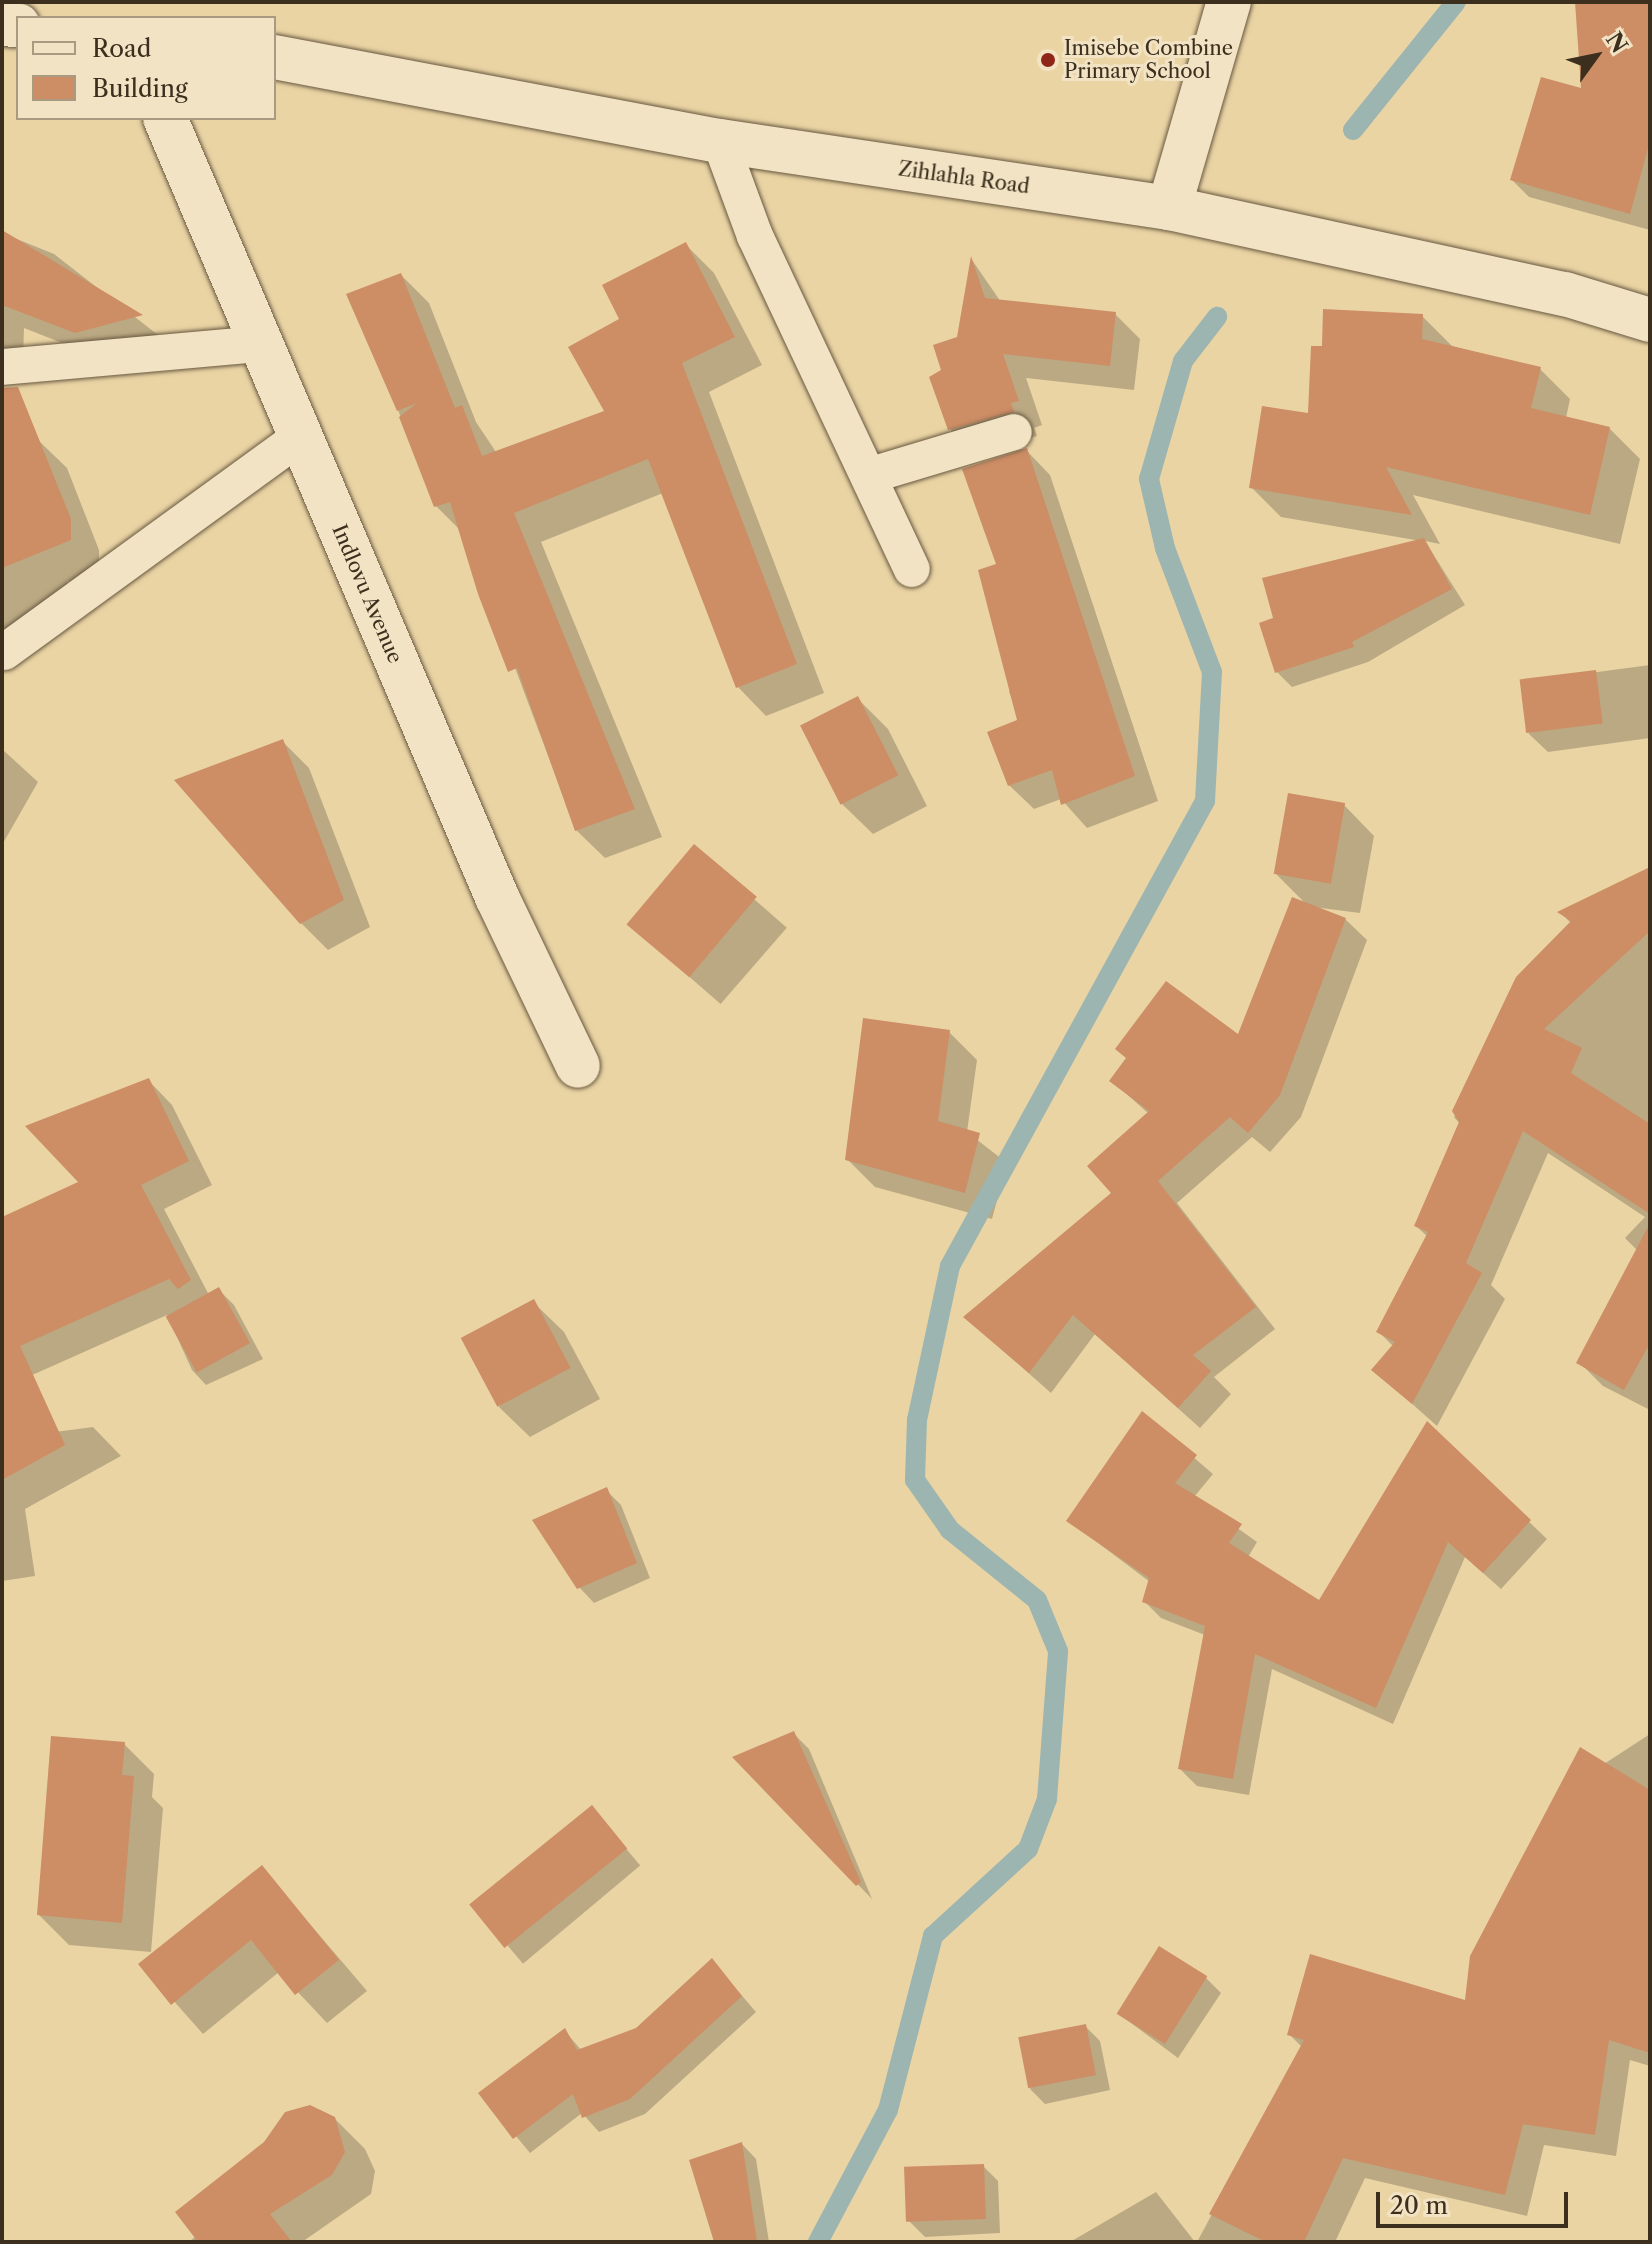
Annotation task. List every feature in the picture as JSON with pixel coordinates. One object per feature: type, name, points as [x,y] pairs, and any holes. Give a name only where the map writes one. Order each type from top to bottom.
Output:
[{"type":"street","points":[[1169,208],[1229,2]]},
{"type":"street","name":"Zihlahla Road","points":[[276,57],[720,141],[1169,208],[1565,294],[1650,320]]},
{"type":"street","name":"Indlovu Avenue","points":[[166,120],[300,437],[578,1066]]},
{"type":"lane","points":[[720,141],[755,236],[871,475],[912,569]]},
{"type":"lane","points":[[2,367],[260,344]]},
{"type":"lane","points":[[871,475],[1014,432]]},
{"type":"lane","points":[[4,652],[300,437]]},
{"type":"building","points":[[1575,2],[1650,2],[1650,141],[1630,214],[1510,180],[1541,77],[1581,88]]},
{"type":"building","points":[[2,230],[143,315],[75,333],[2,305]]},
{"type":"building","points":[[686,242],[735,337],[682,363],[797,664],[736,688],[648,459],[514,513],[635,809],[575,831],[517,668],[508,672],[478,594],[450,502],[434,507],[399,417],[417,403],[397,411],[346,294],[401,273],[455,408],[462,405],[482,456],[604,411],[568,347],[619,319],[602,285]]},
{"type":"building","points":[[971,256],[985,298],[1116,312],[1110,366],[1003,354],[1019,401],[1011,403],[1014,412],[948,430],[929,377],[941,370],[933,345],[957,337]]},
{"type":"building","points":[[1323,309],[1423,314],[1422,339],[1541,367],[1531,408],[1610,427],[1590,515],[1386,467],[1412,515],[1249,488],[1262,406],[1308,413],[1311,346],[1322,346]]},
{"type":"building","points":[[18,387],[71,519],[71,540],[2,568],[2,388]]},
{"type":"building","points":[[1027,448],[1135,776],[1061,805],[1052,770],[1008,786],[987,732],[1017,720],[978,570],[996,564],[962,469]]},
{"type":"building","points":[[1424,538],[1452,589],[1352,642],[1354,647],[1275,673],[1259,623],[1273,618],[1262,578]]},
{"type":"building","points":[[1596,670],[1603,724],[1526,733],[1520,679]]},
{"type":"building","points":[[858,696],[898,775],[840,805],[800,726]]},
{"type":"building","points":[[283,739],[344,900],[300,924],[174,780]]},
{"type":"building","points":[[1288,793],[1345,803],[1331,884],[1274,874]]},
{"type":"building","points":[[694,844],[757,897],[689,977],[627,924]]},
{"type":"building","points":[[1650,867],[1650,931],[1544,1029],[1582,1048],[1571,1073],[1650,1124],[1650,1214],[1523,1131],[1466,1263],[1482,1273],[1412,1404],[1371,1370],[1395,1342],[1376,1332],[1428,1232],[1414,1226],[1459,1122],[1452,1111],[1516,977],[1571,921],[1557,912]]},
{"type":"building","points":[[1292,897],[1346,918],[1280,1095],[1248,1133],[1230,1117],[1158,1181],[1256,1307],[1193,1355],[1211,1371],[1178,1408],[1073,1315],[1029,1373],[963,1317],[1111,1193],[1087,1166],[1149,1111],[1109,1081],[1126,1058],[1115,1049],[1166,981],[1238,1034]]},
{"type":"building","points":[[863,1018],[950,1030],[938,1121],[980,1133],[965,1193],[845,1160]]},
{"type":"building","points":[[149,1078],[189,1161],[141,1185],[191,1280],[178,1289],[169,1279],[20,1346],[65,1445],[2,1480],[2,1217],[78,1182],[25,1126]]},
{"type":"building","points":[[1650,1223],[1650,1343],[1624,1390],[1576,1363]]},
{"type":"building","points":[[219,1287],[250,1343],[197,1373],[166,1317]]},
{"type":"building","points":[[534,1299],[571,1368],[497,1407],[461,1338]]},
{"type":"building","points":[[1142,1411],[1197,1455],[1175,1483],[1242,1524],[1229,1543],[1319,1600],[1427,1421],[1531,1520],[1483,1573],[1448,1542],[1376,1708],[1255,1654],[1233,1779],[1178,1769],[1205,1626],[1142,1602],[1149,1578],[1066,1521]]},
{"type":"building","points":[[607,1487],[637,1563],[577,1589],[532,1520]]},
{"type":"building","points":[[794,1731],[861,1882],[856,1886],[732,1757]]},
{"type":"building","points":[[51,1736],[125,1742],[122,1775],[134,1776],[122,1923],[37,1915]]},
{"type":"building","points":[[1580,1747],[1650,1790],[1650,2053],[1609,2040],[1595,2135],[1523,2124],[1505,2195],[1343,2158],[1304,2242],[1266,2242],[1209,2214],[1304,2040],[1287,2035],[1310,1954],[1465,2000],[1470,1956]]},
{"type":"building","points":[[592,1805],[627,1849],[504,1948],[469,1904]]},
{"type":"building","points":[[262,1865],[339,1960],[295,1995],[251,1940],[171,2005],[138,1964]]},
{"type":"building","points":[[1159,1946],[1207,1976],[1165,2044],[1117,2014]]},
{"type":"building","points":[[712,1958],[742,1996],[630,2099],[582,2118],[573,2094],[513,2139],[478,2093],[565,2028],[577,2050],[636,2028]]},
{"type":"building","points":[[1086,2024],[1096,2075],[1028,2088],[1018,2037]]},
{"type":"building","points":[[310,2105],[335,2117],[345,2152],[332,2175],[270,2214],[292,2242],[198,2242],[175,2212],[264,2142],[285,2112]]},
{"type":"building","points":[[742,2142],[757,2242],[714,2242],[689,2160]]},
{"type":"building","points":[[984,2164],[986,2219],[906,2222],[904,2167]]},
{"type":"waterway","points":[[1353,130],[1456,2]]},
{"type":"waterway","points":[[818,2242],[888,2110],[933,1936],[1028,1849],[1047,1799],[1058,1651],[1037,1600],[950,1530],[915,1480],[917,1420],[950,1266],[1205,801],[1212,672],[1165,548],[1149,479],[1183,361],[1217,317]]},
{"type":"place","name":"Imisebe Combine Primary School","points":[[1048,60]]}]
